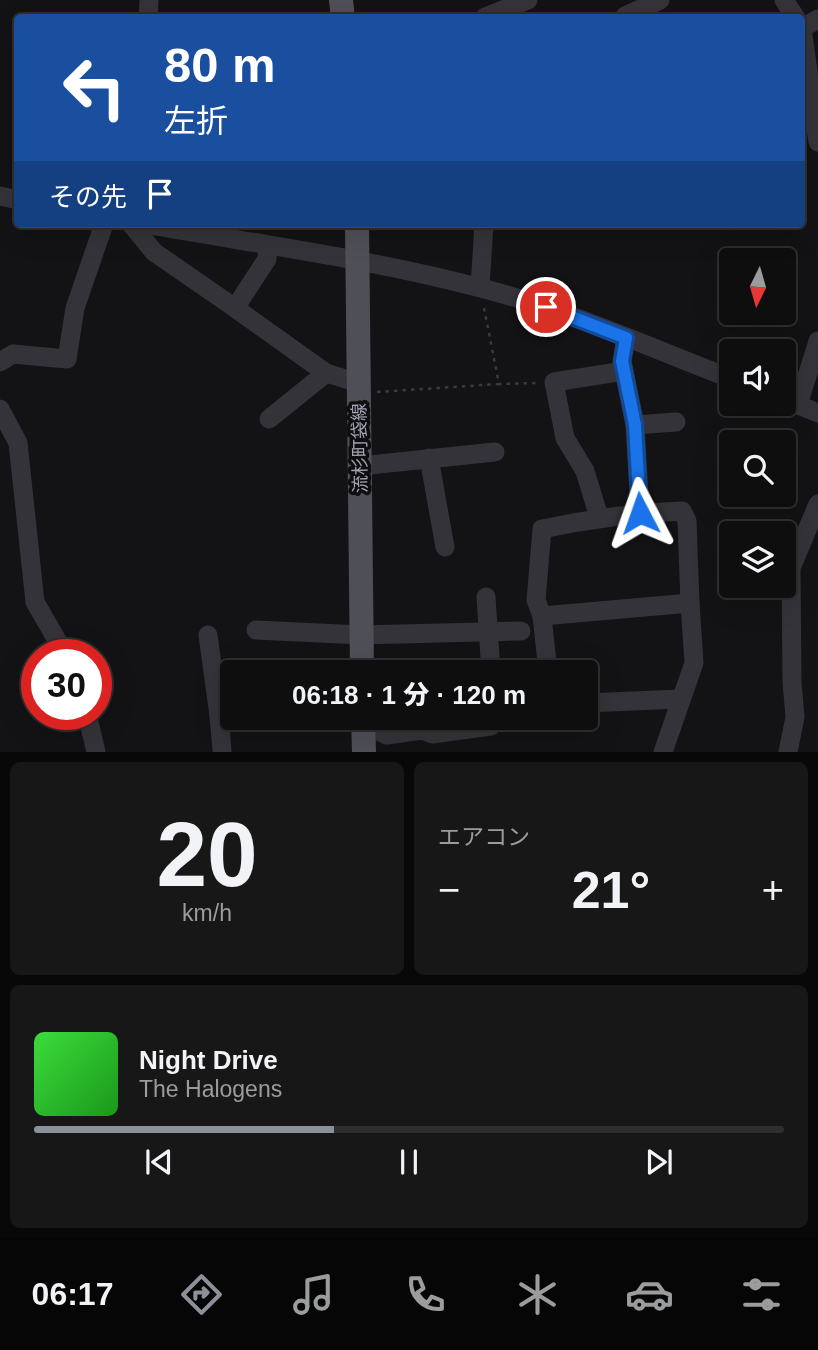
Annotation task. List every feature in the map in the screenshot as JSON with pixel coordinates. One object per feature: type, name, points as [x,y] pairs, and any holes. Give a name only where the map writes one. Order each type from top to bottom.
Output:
[{"type":"main road","name":"流杉町袋線","points":[[357,228],[362,660]]},
{"type":"main road","points":[[363,730],[364,751]]},
{"type":"street","points":[[493,14],[528,0]]},
{"type":"street","points":[[623,11],[660,0]]},
{"type":"street","points":[[784,0],[796,14]]},
{"type":"street","points":[[805,32],[818,142]]},
{"type":"street","points":[[0,362],[13,354],[68,359],[75,308],[103,228]]},
{"type":"street","points":[[134,228],[154,252],[326,373],[359,388]]},
{"type":"street","points":[[167,228],[357,261],[480,287],[546,307],[719,374]]},
{"type":"street","points":[[480,287],[484,228]]},
{"type":"street","points":[[235,308],[267,259],[268,246]]},
{"type":"street","points":[[626,338],[622,361],[635,425],[640,513]]},
{"type":"street","points":[[796,391],[818,341]]},
{"type":"street","points":[[599,517],[585,471],[565,438],[554,382],[624,371]]},
{"type":"street","points":[[270,419],[326,373]]},
{"type":"street","points":[[796,404],[818,413]]},
{"type":"street","points":[[0,410],[18,443],[35,603],[56,639]]},
{"type":"street","points":[[635,425],[676,422]]},
{"type":"street","points":[[360,466],[495,452]]},
{"type":"street","points":[[429,458],[445,547]]},
{"type":"street","points":[[788,751],[795,718],[791,568],[818,503]]},
{"type":"street","points":[[547,660],[542,616],[536,600],[542,529],[599,517],[682,511],[687,521],[694,663],[663,751]]},
{"type":"street","points":[[486,597],[490,660]]},
{"type":"street","points":[[542,616],[690,603]]},
{"type":"street","points":[[256,630],[361,635],[521,631]]},
{"type":"street","points":[[208,635],[220,688]]},
{"type":"street","points":[[598,702],[680,699]]},
{"type":"street","points":[[91,730],[96,751]]},
{"type":"street","points":[[222,750],[224,730]]},
{"type":"street","points":[[378,730],[387,735],[422,730],[432,734],[462,730]]},
{"type":"path","points":[[480,287],[499,384]]},
{"type":"path","points":[[359,388],[400,393],[554,382]]},
{"type":"route","points":[[546,307],[626,338],[622,361],[635,425],[640,513]]}]
